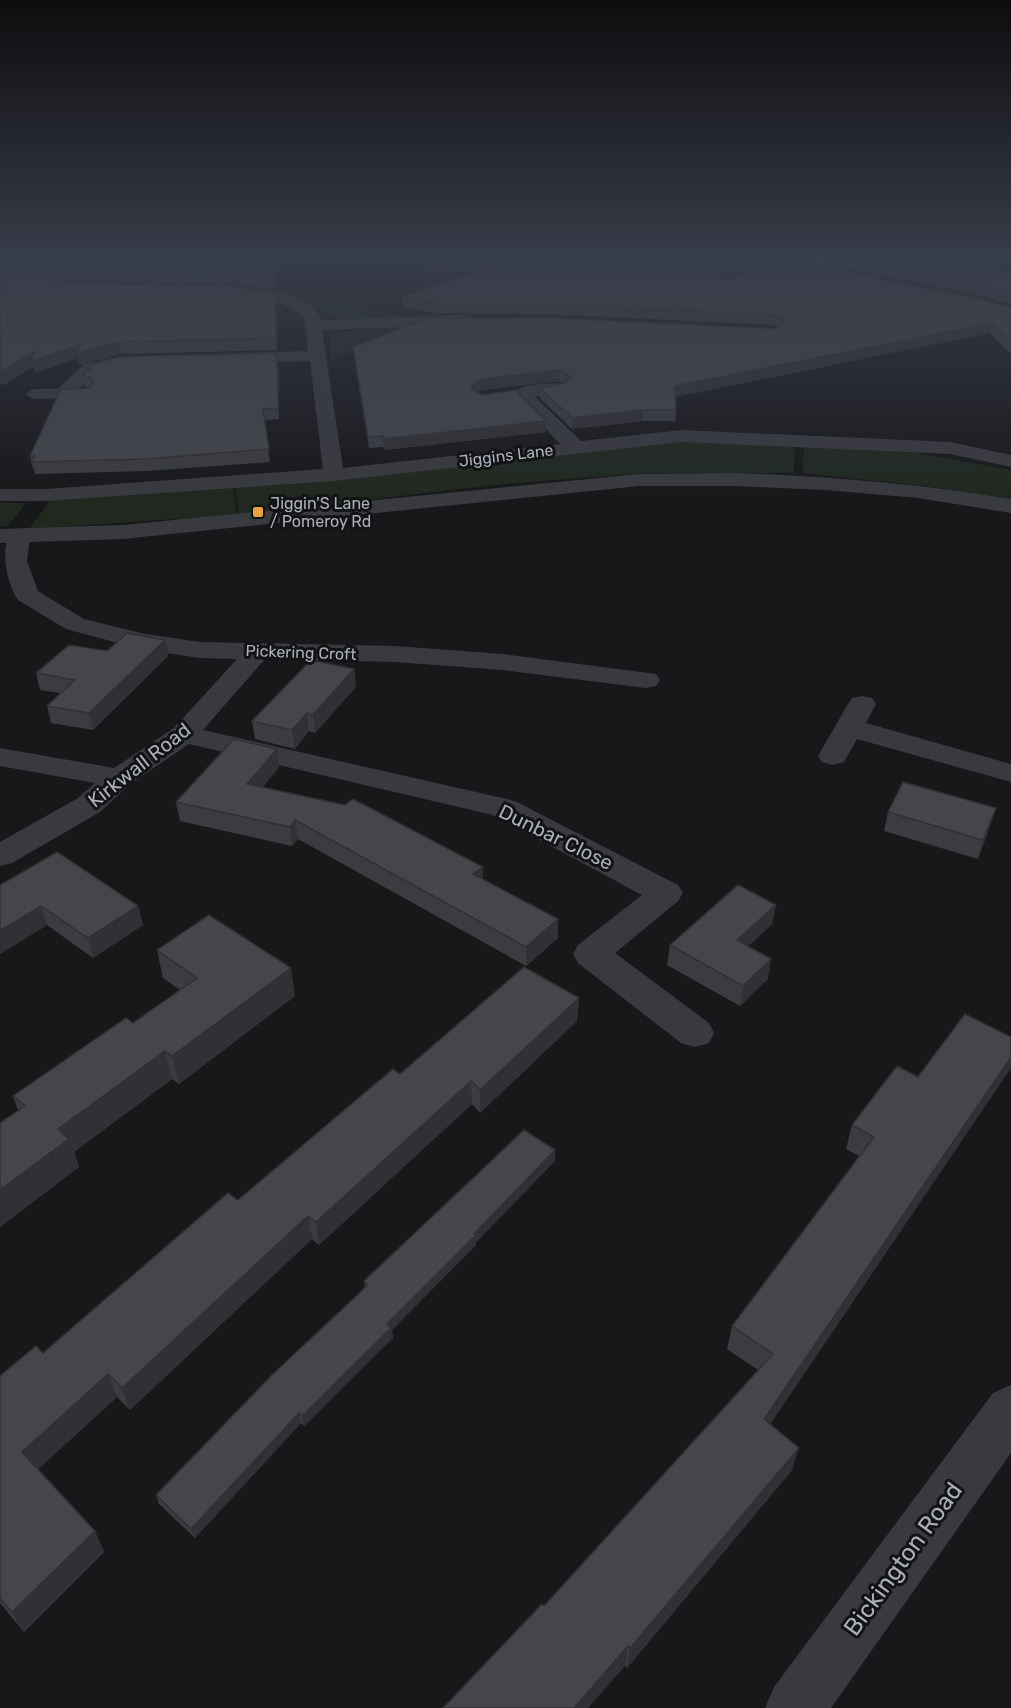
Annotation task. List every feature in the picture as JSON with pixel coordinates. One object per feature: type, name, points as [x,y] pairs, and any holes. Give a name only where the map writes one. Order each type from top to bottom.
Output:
[{"type":"street","points":[[314,338],[334,475]]},
{"type":"street","points":[[214,359],[316,356]]},
{"type":"street","points":[[64,393],[90,368],[121,361],[152,361]]},
{"type":"street","points":[[502,395],[559,388]]},
{"type":"street","points":[[34,394],[84,393]]},
{"type":"street","points":[[521,393],[575,447]]},
{"type":"street","name":"Jiggins Lane","points":[[0,495],[46,495],[334,475],[681,436],[950,448],[1011,461]]},
{"type":"street","name":"Jiggins Lane","points":[[9,536],[123,532],[639,480],[718,478],[862,484],[930,492],[1011,506]]},
{"type":"street","name":"Pickering Croft","points":[[9,536],[27,596],[75,624],[144,642],[200,650],[395,654],[503,662],[647,682]]},
{"type":"street","name":"Kirkwall Road","points":[[0,856],[89,805],[118,778],[184,734],[259,650]]},
{"type":"street","points":[[833,756],[856,716],[1011,773]]},
{"type":"street","name":"Dunbar Close","points":[[184,734],[504,808],[666,893],[591,954],[695,1033]]},
{"type":"street","points":[[0,757],[118,778]]},
{"type":"street","name":"Bickington Road","points":[[795,1708],[1011,1410]]},
{"type":"shaded area","points":[[330,338],[383,338],[331,360]]},
{"type":"shaded area","points":[[662,442],[794,444],[794,473],[649,473],[502,484],[239,515],[235,488]]},
{"type":"shaded area","points":[[804,444],[917,453],[1011,470],[1011,499],[933,487],[803,473]]},
{"type":"shaded area","points":[[233,488],[237,515],[29,529],[52,498]]},
{"type":"shaded area","points":[[0,502],[26,503],[8,526],[0,526]]},
{"type":"building","points":[[0,338],[276,338],[119,342],[77,353],[81,344],[32,361],[36,351],[0,372]]},
{"type":"building","points":[[377,338],[918,338],[675,386],[676,410],[643,410],[572,418],[540,388],[567,382],[571,377],[560,370],[482,379],[472,385],[472,389],[482,395],[516,390],[546,421],[383,439],[383,436],[368,437],[353,347]]},
{"type":"building","points":[[276,353],[278,408],[263,409],[269,449],[145,459],[32,462],[35,456],[30,456],[61,389],[90,388],[94,381],[82,376],[95,363],[119,357]]},
{"type":"building","points":[[127,633],[165,640],[89,713],[47,706],[75,680],[36,673],[69,645],[107,651]]},
{"type":"building","points":[[311,660],[354,669],[313,715],[307,713],[292,730],[252,721]]},
{"type":"building","points":[[234,739],[277,749],[247,784],[345,805],[353,799],[483,867],[473,874],[558,919],[526,947],[295,820],[290,827],[176,802]]},
{"type":"building","points":[[903,782],[996,808],[983,840],[888,812]]},
{"type":"building","points":[[57,852],[138,906],[88,938],[41,906],[0,931],[0,885]]},
{"type":"building","points":[[738,885],[776,905],[737,940],[771,959],[743,986],[670,945]]},
{"type":"building","points":[[209,915],[291,968],[172,1056],[165,1051],[58,1129],[69,1139],[0,1190],[0,1123],[25,1106],[13,1096],[126,1018],[133,1023],[197,978],[157,950]]},
{"type":"building","points":[[524,967],[579,998],[480,1090],[471,1081],[316,1222],[308,1216],[122,1388],[108,1374],[22,1452],[95,1531],[12,1612],[0,1598],[0,1376],[36,1346],[43,1353],[228,1193],[238,1200],[393,1069],[400,1074]]},
{"type":"building","points":[[965,1014],[1011,1037],[1011,1057],[764,1419],[799,1448],[630,1648],[628,1646],[574,1708],[443,1708],[542,1604],[544,1606],[773,1354],[732,1326],[874,1137],[852,1125],[897,1066],[918,1077]]},
{"type":"building","points":[[524,1130],[555,1150],[474,1234],[476,1235],[387,1324],[391,1328],[302,1416],[299,1413],[191,1529],[156,1495],[273,1374],[368,1285],[364,1281]]},
{"type":"place","name":"Jiggin'S Lane / Pomeroy Rd","points":[[258,512]]}]
